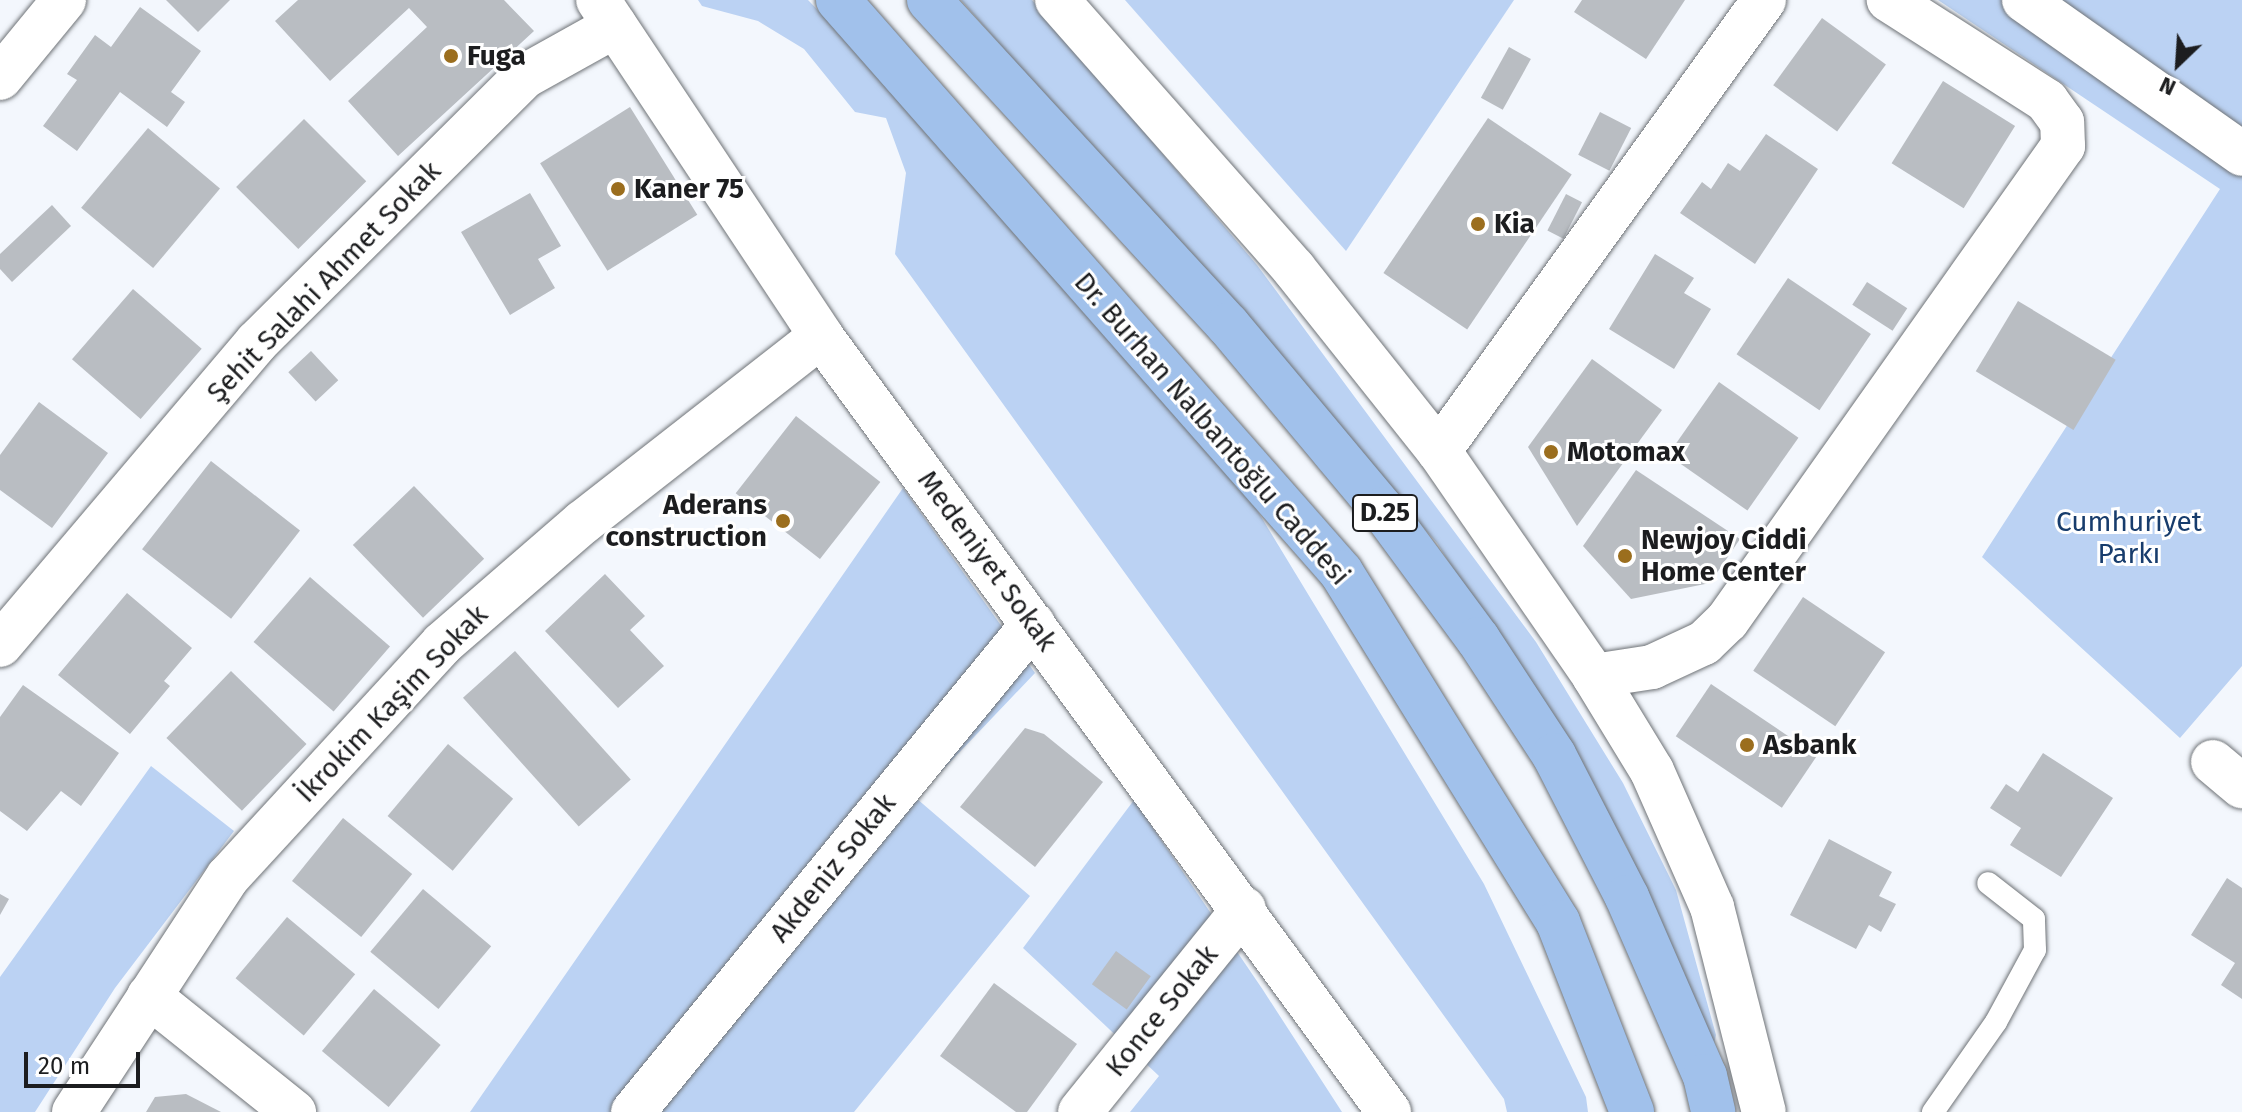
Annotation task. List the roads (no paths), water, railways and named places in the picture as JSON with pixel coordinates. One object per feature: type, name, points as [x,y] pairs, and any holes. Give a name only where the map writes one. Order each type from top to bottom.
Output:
[{"type":"main road","name":"Dr. Burhan Nalbantoğlu Caddesi","points":[[838,0],[1341,572],[1558,922],[1632,1112]]},
{"type":"main road","name":"D.25","points":[[929,0],[1228,325],[1382,509],[1478,639],[1554,755],[1627,897],[1705,1076],[1713,1112]]},
{"type":"street","points":[[0,78],[64,0]]},
{"type":"street","points":[[1057,0],[1294,269],[1439,451],[1594,676],[1657,780],[1712,907],[1764,1112]]},
{"type":"street","points":[[1439,451],[1764,0]]},
{"type":"street","points":[[1594,676],[1652,667],[1704,643],[1727,621],[2063,146],[2062,122],[2047,101],[1889,0]]},
{"type":"street","points":[[2024,0],[2242,154]]},
{"type":"street","name":"Medeniyet Sokak","points":[[607,13],[821,336],[1244,909],[1389,1112]]},
{"type":"street","name":"Şehit Salahi Ahmet Sokak","points":[[0,645],[257,342],[525,76],[607,13]]},
{"type":"street","name":"İkrokim Kaşim Sokak","points":[[74,1112],[228,877],[442,644],[583,522],[821,336]]},
{"type":"street","name":"Akdeniz Sokak","points":[[633,1112],[1033,624]]},
{"type":"street","name":"Konce Sokak","points":[[1080,1112],[1244,909]]},
{"type":"street","points":[[149,996],[294,1112]]},
{"type":"lane","points":[[1933,1112],[1996,1022],[2035,950],[2034,919],[1988,883]]},
{"type":"place","name":"Fuga","points":[[451,56]]},
{"type":"place","name":"Kaner 75","points":[[618,189]]},
{"type":"place","name":"Kia","points":[[1478,224]]},
{"type":"place","name":"Motomax","points":[[1551,452]]},
{"type":"place","name":"Aderans construction","points":[[783,521]]},
{"type":"place","name":"Newjoy Ciddi Home Center","points":[[1625,556]]},
{"type":"place","name":"Asbank","points":[[1747,745]]},
{"type":"park label","name":"Cumhuriyet Parkı","points":[[2129,538]]}]
